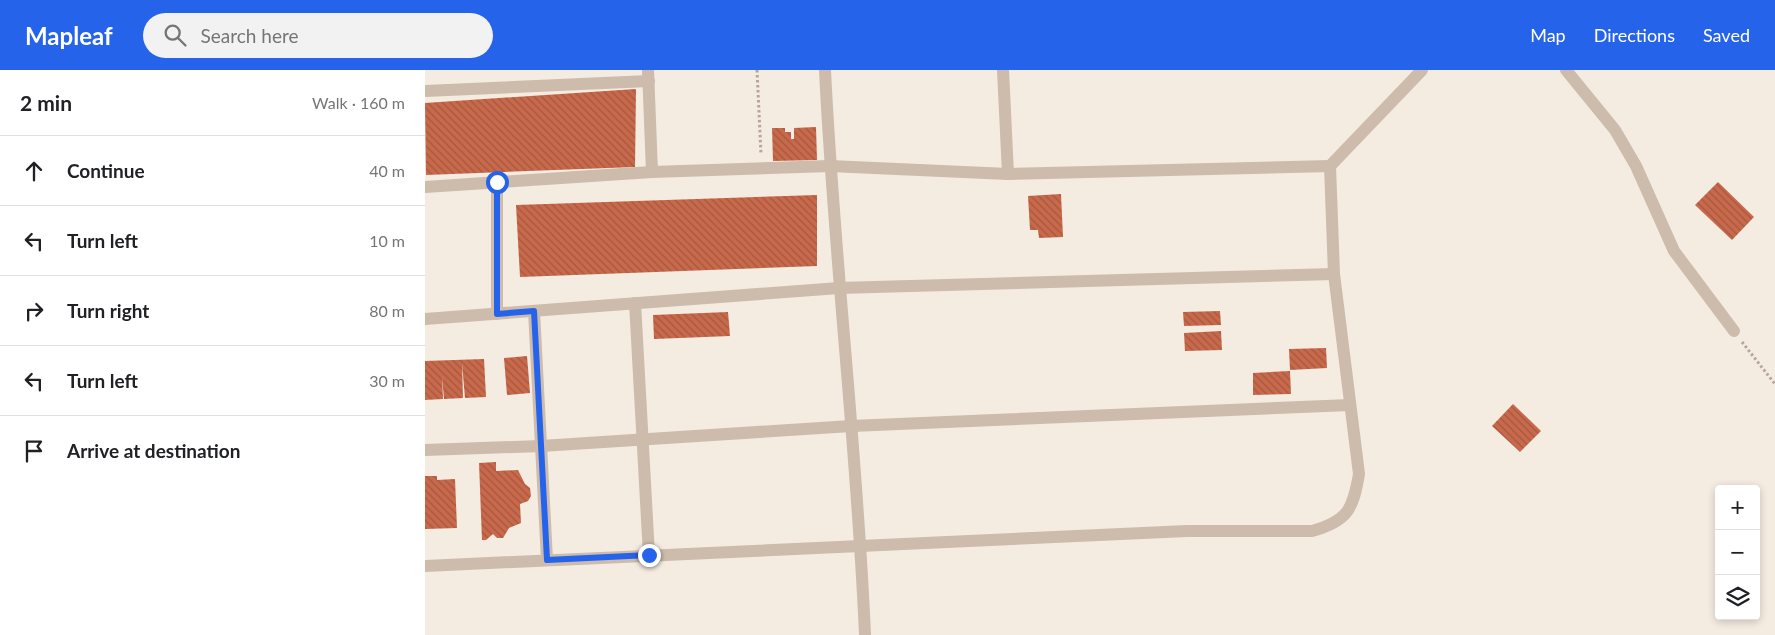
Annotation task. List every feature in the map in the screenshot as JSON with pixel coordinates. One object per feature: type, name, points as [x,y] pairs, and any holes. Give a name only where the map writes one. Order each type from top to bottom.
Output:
[{"type":"street","points":[[825,70],[839,288],[861,545],[865,635]]},
{"type":"street","points":[[1003,70],[1008,174]]},
{"type":"street","points":[[425,187],[652,172],[830,166],[1008,174],[1330,166],[1422,70]]},
{"type":"street","points":[[1567,70],[1615,130],[1636,166],[1674,250],[1734,331]]},
{"type":"street","points":[[425,91],[648,76],[652,172]]},
{"type":"street","points":[[425,566],[1187,531],[1312,531],[1329,526],[1339,521],[1355,497],[1359,474],[1334,274],[1330,166]]},
{"type":"street","points":[[497,182],[497,314]]},
{"type":"street","points":[[425,319],[839,288],[1334,274]]},
{"type":"street","points":[[635,304],[649,555]]},
{"type":"street","points":[[534,311],[547,560]]},
{"type":"street","points":[[425,450],[541,446],[851,426],[1350,405]]},
{"type":"path","points":[[757,70],[761,169]]},
{"type":"path","points":[[1734,331],[1775,384]]},
{"type":"building","points":[[636,89],[635,167],[426,175],[425,103]]},
{"type":"building","points":[[816,127],[817,160],[773,161],[772,128],[785,128],[785,132],[791,132],[791,139],[794,139],[794,128]]},
{"type":"building","points":[[1718,182],[1754,217],[1732,240],[1695,205]]},
{"type":"building","points":[[1061,194],[1063,237],[1039,238],[1038,230],[1030,230],[1028,196]]},
{"type":"building","points":[[817,195],[817,266],[520,277],[516,205]]},
{"type":"building","points":[[1220,311],[1221,325],[1184,326],[1183,312]]},
{"type":"building","points":[[728,312],[730,336],[654,339],[653,315]]},
{"type":"building","points":[[1221,331],[1222,350],[1185,351],[1184,333]]},
{"type":"building","points":[[1326,348],[1327,368],[1290,370],[1289,349]]},
{"type":"building","points":[[527,356],[530,393],[507,395],[504,358]]},
{"type":"building","points":[[484,359],[486,397],[465,398],[462,363],[463,398],[444,399],[442,376],[443,399],[425,400],[425,361]]},
{"type":"building","points":[[1290,371],[1291,394],[1253,395],[1253,373]]},
{"type":"building","points":[[1513,404],[1541,431],[1520,452],[1492,426]]},
{"type":"building","points":[[496,462],[496,471],[518,470],[525,484],[530,488],[531,496],[528,501],[520,504],[521,523],[509,528],[503,538],[497,538],[493,534],[486,540],[482,540],[479,463]]},
{"type":"building","points":[[425,476],[437,476],[437,480],[455,479],[457,528],[425,529]]},
{"type":"route","points":[[497,182],[497,314],[534,311],[547,560],[649,555]]}]
